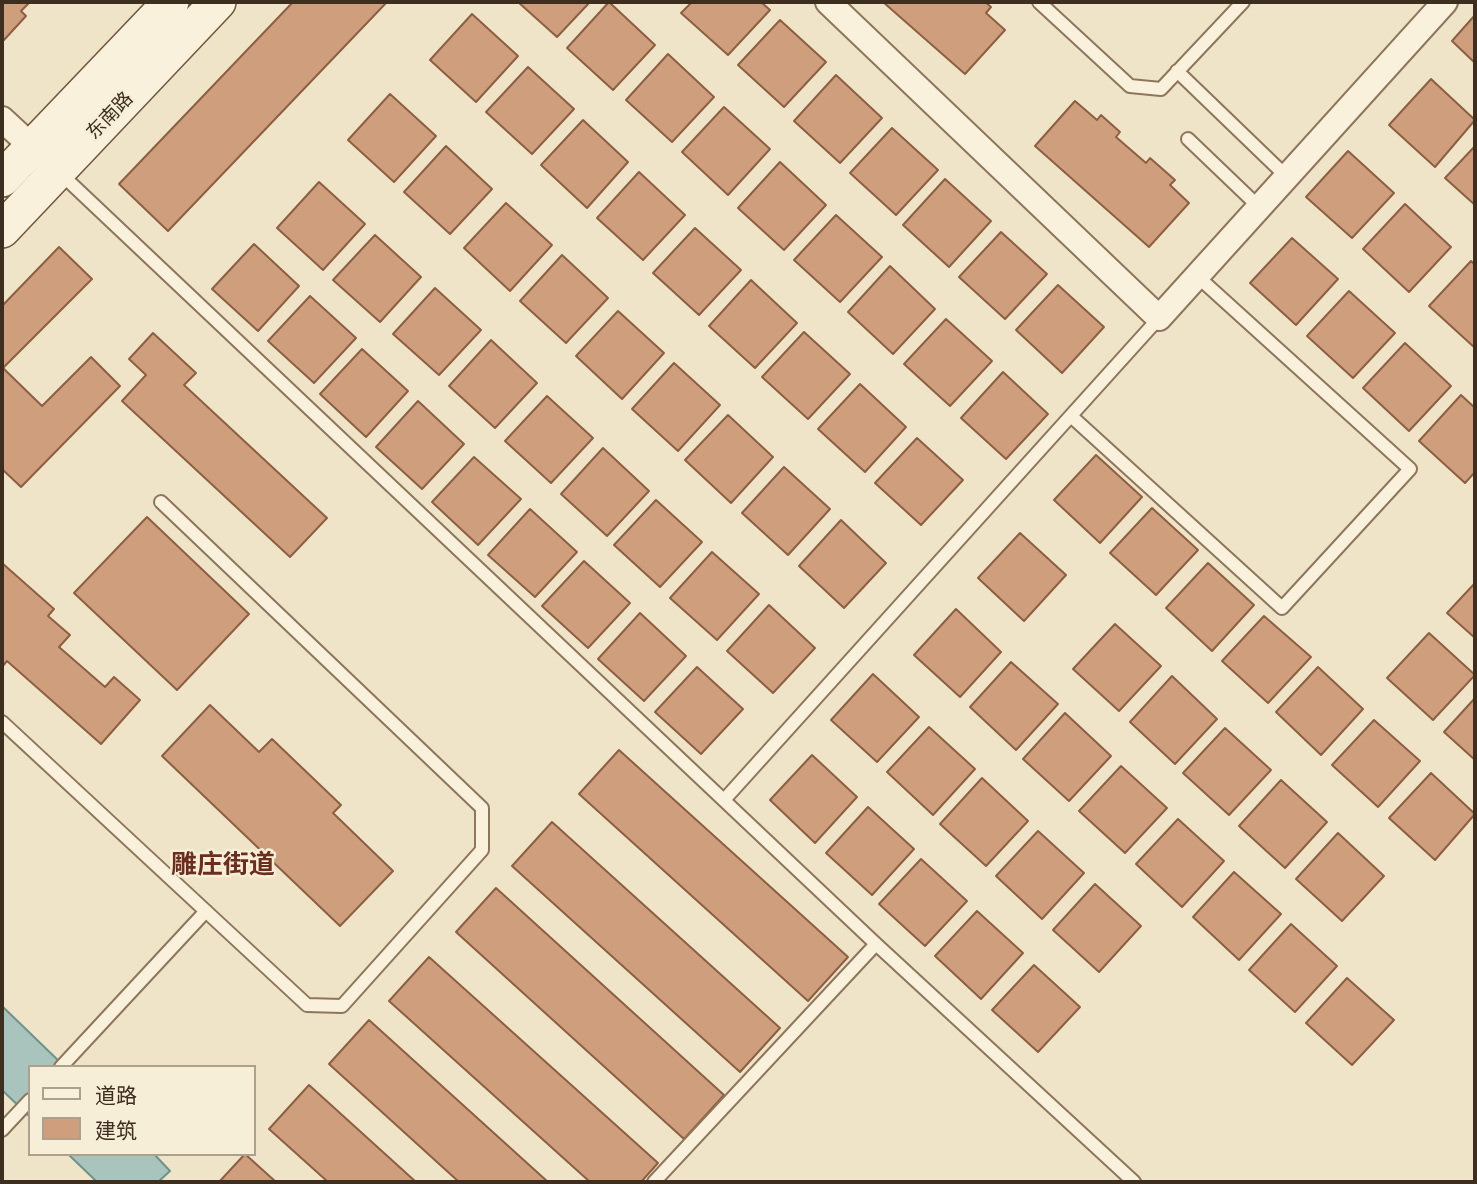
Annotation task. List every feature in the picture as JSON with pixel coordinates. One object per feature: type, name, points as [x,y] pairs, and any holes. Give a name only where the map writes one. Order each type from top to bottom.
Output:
[{"type":"street","name":"东南路","points":[[2,179],[171,2]]},
{"type":"street","name":"东南路","points":[[2,230],[218,2]]},
{"type":"street","points":[[828,2],[1159,318],[1445,2]]},
{"type":"street","points":[[2,119],[58,170]]},
{"type":"lane","points":[[1039,2],[1130,86],[1161,89],[1243,2]]},
{"type":"lane","points":[[1177,71],[1287,177]]},
{"type":"lane","points":[[1188,139],[1259,207]]},
{"type":"lane","points":[[58,170],[876,944],[1134,1182]]},
{"type":"lane","points":[[1071,416],[1282,608],[1410,469],[1198,276]]},
{"type":"lane","points":[[724,800],[1159,318]]},
{"type":"lane","points":[[2,722],[306,1004],[342,1006],[482,850],[482,808],[161,502]]},
{"type":"lane","points":[[63,1065],[206,911]]},
{"type":"lane","points":[[654,1182],[876,944]]},
{"type":"lane","points":[[2,1130],[28,1102]]},
{"type":"water","points":[[2,1006],[63,1065],[28,1065],[28,1115],[2,1090]]},
{"type":"water","points":[[70,1156],[156,1156],[170,1171],[158,1182],[97,1182]]},
{"type":"building","points":[[2,2],[30,2],[21,11],[26,16],[4,40],[2,37]]},
{"type":"building","points":[[293,2],[387,2],[168,231],[119,184]]},
{"type":"building","points":[[518,2],[590,2],[557,37]]},
{"type":"building","points":[[609,2],[655,45],[613,90],[567,48]]},
{"type":"building","points":[[692,2],[761,2],[770,10],[728,55],[681,13]]},
{"type":"building","points":[[883,2],[985,2],[991,7],[986,13],[1005,30],[965,74]]},
{"type":"building","points":[[472,14],[518,56],[476,102],[430,60]]},
{"type":"building","points":[[1475,15],[1475,63],[1452,41]]},
{"type":"building","points":[[780,20],[826,62],[784,107],[738,65]]},
{"type":"building","points":[[668,54],[714,97],[672,142],[626,100]]},
{"type":"building","points":[[528,67],[574,109],[532,154],[486,112]]},
{"type":"building","points":[[836,75],[882,118],[840,163],[794,121]]},
{"type":"building","points":[[1431,79],[1475,120],[1435,167],[1389,125]]},
{"type":"building","points":[[390,94],[436,136],[394,182],[348,140]]},
{"type":"building","points":[[1075,101],[1097,120],[1101,115],[1120,132],[1116,137],[1146,163],[1150,158],[1175,180],[1170,185],[1189,203],[1149,247],[1035,146]]},
{"type":"building","points":[[724,107],[770,149],[728,195],[682,152]]},
{"type":"building","points":[[583,120],[628,162],[587,208],[541,165]]},
{"type":"building","points":[[892,128],[938,170],[896,215],[850,173]]},
{"type":"building","points":[[446,146],[492,189],[450,234],[404,192]]},
{"type":"building","points":[[1475,146],[1475,205],[1445,178]]},
{"type":"building","points":[[1348,151],[1394,193],[1352,238],[1306,197]]},
{"type":"building","points":[[780,162],[826,205],[784,250],[738,208]]},
{"type":"building","points":[[639,172],[685,215],[643,260],[597,218]]},
{"type":"building","points":[[945,179],[991,221],[949,267],[903,225]]},
{"type":"building","points":[[319,182],[365,224],[323,270],[277,228]]},
{"type":"building","points":[[506,203],[552,245],[510,291],[464,248]]},
{"type":"building","points":[[1405,204],[1451,247],[1409,292],[1363,249]]},
{"type":"building","points":[[836,215],[882,257],[840,302],[794,260]]},
{"type":"building","points":[[695,228],[741,270],[699,315],[653,273]]},
{"type":"building","points":[[1001,232],[1047,274],[1005,319],[959,277]]},
{"type":"building","points":[[375,235],[421,277],[380,322],[333,280]]},
{"type":"building","points":[[1292,238],[1338,279],[1296,325],[1250,283]]},
{"type":"building","points":[[254,244],[299,286],[258,331],[212,289]]},
{"type":"building","points":[[59,247],[92,279],[3,368],[42,406],[91,357],[120,386],[21,487],[2,469],[2,306]]},
{"type":"building","points":[[562,255],[608,298],[566,343],[520,301]]},
{"type":"building","points":[[1471,261],[1475,265],[1475,348],[1429,306]]},
{"type":"building","points":[[890,266],[935,309],[893,354],[848,312]]},
{"type":"building","points":[[751,280],[797,323],[755,368],[709,326]]},
{"type":"building","points":[[1058,285],[1104,327],[1062,373],[1016,330]]},
{"type":"building","points":[[435,288],[481,330],[439,375],[393,334]]},
{"type":"building","points":[[1349,291],[1395,333],[1353,378],[1307,336]]},
{"type":"building","points":[[310,296],[356,338],[314,383],[268,341]]},
{"type":"building","points":[[618,311],[664,353],[622,399],[576,356]]},
{"type":"building","points":[[946,319],[992,361],[950,406],[904,364]]},
{"type":"building","points":[[804,332],[850,374],[808,419],[762,377]]},
{"type":"building","points":[[153,333],[196,373],[184,385],[327,518],[290,557],[122,401],[146,375],[129,359]]},
{"type":"building","points":[[491,340],[537,383],[495,428],[449,386]]},
{"type":"building","points":[[1405,343],[1451,386],[1409,431],[1363,388]]},
{"type":"building","points":[[362,349],[408,391],[366,437],[320,394]]},
{"type":"building","points":[[674,363],[720,405],[678,451],[632,409]]},
{"type":"building","points":[[1003,372],[1048,414],[1006,459],[961,418]]},
{"type":"building","points":[[860,384],[906,427],[865,472],[818,429]]},
{"type":"building","points":[[1461,395],[1475,408],[1475,472],[1465,483],[1419,441]]},
{"type":"building","points":[[547,396],[593,438],[551,483],[505,441]]},
{"type":"building","points":[[418,401],[464,444],[422,489],[376,447]]},
{"type":"building","points":[[728,415],[773,457],[731,503],[685,460]]},
{"type":"building","points":[[917,438],[963,480],[921,525],[875,483]]},
{"type":"building","points":[[603,448],[649,491],[607,536],[561,494]]},
{"type":"building","points":[[1096,455],[1142,497],[1100,543],[1054,500]]},
{"type":"building","points":[[474,457],[521,499],[478,545],[432,502]]},
{"type":"building","points":[[784,467],[830,509],[788,555],[742,513]]},
{"type":"building","points":[[656,500],[702,542],[660,587],[614,545]]},
{"type":"building","points":[[1152,508],[1198,550],[1156,595],[1110,553]]},
{"type":"building","points":[[530,509],[577,552],[535,597],[488,555]]},
{"type":"building","points":[[147,517],[249,614],[177,690],[74,593]]},
{"type":"building","points":[[841,520],[886,563],[844,608],[799,566]]},
{"type":"building","points":[[1020,533],[1066,575],[1024,621],[978,578]]},
{"type":"building","points":[[712,552],[759,594],[717,640],[670,598]]},
{"type":"building","points":[[584,561],[630,603],[588,648],[542,606]]},
{"type":"building","points":[[2,563],[54,609],[48,616],[70,635],[59,647],[105,687],[114,677],[140,700],[101,744],[7,661],[2,667]]},
{"type":"building","points":[[1208,563],[1254,605],[1212,651],[1166,608]]},
{"type":"building","points":[[1475,583],[1475,638],[1447,613]]},
{"type":"building","points":[[769,605],[815,648],[773,693],[727,651]]},
{"type":"building","points":[[956,609],[1001,652],[960,697],[914,655]]},
{"type":"building","points":[[640,613],[686,656],[644,701],[598,659]]},
{"type":"building","points":[[1264,616],[1311,657],[1268,703],[1222,661]]},
{"type":"building","points":[[1115,624],[1161,666],[1119,711],[1073,669]]},
{"type":"building","points":[[1429,633],[1475,675],[1433,720],[1387,678]]},
{"type":"building","points":[[1011,662],[1058,704],[1016,750],[970,707]]},
{"type":"building","points":[[697,667],[743,709],[701,754],[655,712]]},
{"type":"building","points":[[1318,667],[1363,709],[1321,755],[1276,712]]},
{"type":"building","points":[[873,674],[919,717],[877,762],[831,720]]},
{"type":"building","points":[[1172,676],[1217,719],[1175,764],[1130,722]]},
{"type":"building","points":[[1475,698],[1475,760],[1444,732]]},
{"type":"building","points":[[210,705],[259,752],[272,739],[341,805],[333,813],[393,871],[340,926],[162,756]]},
{"type":"building","points":[[1065,713],[1111,756],[1069,801],[1023,759]]},
{"type":"building","points":[[1374,720],[1420,761],[1378,807],[1332,765]]},
{"type":"building","points":[[929,727],[975,769],[933,815],[887,772]]},
{"type":"building","points":[[1225,728],[1271,770],[1229,815],[1183,773]]},
{"type":"building","points":[[619,750],[848,957],[808,1001],[579,794]]},
{"type":"building","points":[[812,755],[857,797],[815,843],[770,800]]},
{"type":"building","points":[[1121,766],[1167,808],[1125,853],[1079,811]]},
{"type":"building","points":[[1431,773],[1475,814],[1435,860],[1389,818]]},
{"type":"building","points":[[982,778],[1028,821],[986,866],[940,824]]},
{"type":"building","points":[[1281,780],[1327,822],[1285,868],[1239,826]]},
{"type":"building","points":[[868,807],[914,849],[872,895],[826,853]]},
{"type":"building","points":[[1178,819],[1224,861],[1182,907],[1136,864]]},
{"type":"building","points":[[552,822],[780,1028],[740,1072],[512,866]]},
{"type":"building","points":[[1038,831],[1084,873],[1042,919],[996,876]]},
{"type":"building","points":[[1338,833],[1384,876],[1342,921],[1296,879]]},
{"type":"building","points":[[921,859],[967,901],[925,946],[879,904]]},
{"type":"building","points":[[1234,872],[1281,914],[1239,960],[1193,917]]},
{"type":"building","points":[[1095,884],[1141,926],[1099,972],[1053,930]]},
{"type":"building","points":[[496,888],[724,1095],[684,1139],[456,932]]},
{"type":"building","points":[[977,911],[1023,953],[981,999],[935,956]]},
{"type":"building","points":[[1291,924],[1337,966],[1295,1012],[1249,970]]},
{"type":"building","points":[[429,957],[658,1163],[641,1182],[590,1182],[389,1001]]},
{"type":"building","points":[[1034,965],[1080,1007],[1038,1052],[992,1010]]},
{"type":"building","points":[[1347,978],[1394,1020],[1352,1065],[1306,1023]]},
{"type":"building","points":[[369,1020],[548,1182],[459,1182],[329,1064]]},
{"type":"building","points":[[309,1085],[416,1182],[328,1182],[269,1129]]},
{"type":"building","points":[[243,1156],[247,1156],[276,1182],[219,1182]]},
{"type":"district","name":"雕庄街道","points":[[223,865]]}]
